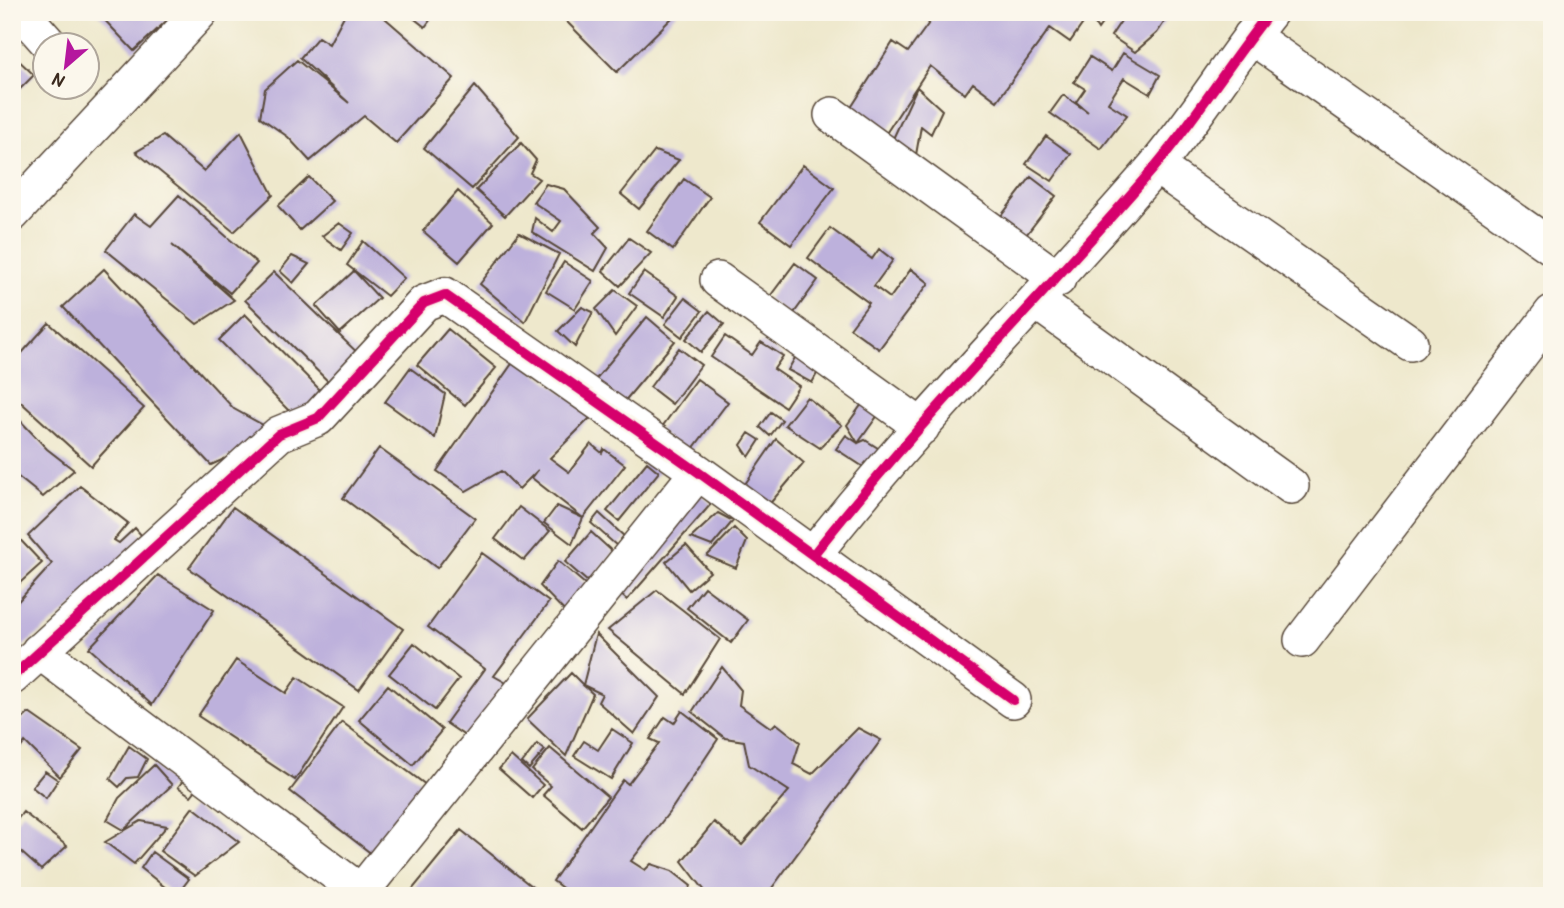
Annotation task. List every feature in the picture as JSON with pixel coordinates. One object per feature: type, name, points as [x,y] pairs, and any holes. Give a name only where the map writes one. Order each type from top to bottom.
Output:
[{"type":"street","points":[[21,12],[39,32]]},
{"type":"street","points":[[102,95],[200,12]]},
{"type":"street","points":[[813,555],[876,475],[1047,290],[1156,166],[1261,24],[1552,247]]},
{"type":"street","points":[[12,214],[95,102]]},
{"type":"street","points":[[832,115],[1291,485]]},
{"type":"street","points":[[1156,166],[1410,343]]},
{"type":"street","points":[[719,280],[922,427]]},
{"type":"street","points":[[12,677],[279,434],[317,418],[424,303],[445,295],[463,305],[698,472],[1013,700]]},
{"type":"street","points":[[1303,640],[1552,313]]},
{"type":"street","points":[[40,651],[364,894],[698,472]]},
{"type":"building","points":[[97,12],[176,12],[134,51]]},
{"type":"building","points":[[346,12],[378,12],[454,78],[396,143],[364,116],[310,161],[288,137],[260,117],[265,89],[297,60],[349,103],[300,58],[318,37],[329,44]]},
{"type":"building","points":[[406,12],[436,12],[425,27]]},
{"type":"building","points":[[557,12],[678,12],[617,72]]},
{"type":"building","points":[[937,12],[1110,12],[1098,29],[1089,15],[1070,42],[1050,28],[997,101],[973,83],[965,94],[930,66],[883,138],[847,114],[893,42],[908,52]]},
{"type":"building","points":[[1127,12],[1171,12],[1157,33],[1135,52],[1111,36]]},
{"type":"building","points":[[1123,53],[1160,75],[1150,94],[1124,78],[1108,103],[1127,115],[1101,149],[1050,113],[1063,95],[1088,112],[1076,102],[1085,89],[1074,82],[1090,57],[1112,71]]},
{"type":"building","points":[[12,54],[32,73],[32,77],[12,97]]},
{"type":"building","points":[[475,86],[519,137],[472,189],[424,148]]},
{"type":"building","points":[[917,87],[942,110],[931,134],[921,126],[916,155],[891,143]]},
{"type":"building","points":[[241,132],[273,195],[234,232],[136,152],[163,136],[204,171]]},
{"type":"building","points":[[1046,136],[1071,154],[1052,181],[1026,164]]},
{"type":"building","points":[[521,143],[536,160],[530,173],[539,179],[505,216],[476,190]]},
{"type":"building","points":[[655,151],[679,160],[639,209],[621,194]]},
{"type":"building","points":[[803,165],[834,188],[791,245],[760,222]]},
{"type":"building","points":[[309,177],[332,201],[300,230],[278,206]]},
{"type":"building","points":[[1031,177],[1056,196],[1016,248],[991,229]]},
{"type":"building","points":[[684,179],[710,197],[673,250],[647,231]]},
{"type":"building","points":[[546,184],[564,189],[600,227],[594,233],[608,248],[595,271],[532,232],[535,218],[553,232],[561,221],[533,202]]},
{"type":"building","points":[[458,191],[493,223],[459,262],[423,231]]},
{"type":"building","points":[[179,195],[257,263],[230,293],[172,245],[234,300],[197,324],[106,250],[134,214],[151,226]]},
{"type":"building","points":[[339,223],[353,233],[341,250],[322,236]]},
{"type":"building","points":[[830,228],[872,259],[879,249],[893,260],[874,286],[890,298],[911,269],[929,283],[879,349],[850,328],[869,303],[808,258]]},
{"type":"building","points":[[519,233],[559,254],[525,322],[480,284]]},
{"type":"building","points":[[629,238],[651,253],[620,286],[603,271]]},
{"type":"building","points":[[363,241],[404,278],[387,296],[347,265]]},
{"type":"building","points":[[292,256],[309,264],[293,283],[280,271]]},
{"type":"building","points":[[564,262],[593,281],[575,309],[546,291]]},
{"type":"building","points":[[795,263],[818,280],[791,317],[768,299]]},
{"type":"building","points":[[104,269],[234,409],[279,434],[211,465],[63,307]]},
{"type":"building","points":[[354,271],[379,298],[340,333],[316,306]]},
{"type":"building","points":[[274,272],[369,364],[339,392],[245,300]]},
{"type":"building","points":[[644,272],[678,296],[664,317],[629,293]]},
{"type":"building","points":[[615,290],[637,306],[615,336],[596,309]]},
{"type":"building","points":[[685,298],[702,311],[682,337],[665,324]]},
{"type":"building","points":[[582,307],[593,312],[575,347],[558,331]]},
{"type":"building","points":[[709,311],[724,324],[701,352],[686,339]]},
{"type":"building","points":[[245,314],[325,395],[299,421],[219,340]]},
{"type":"building","points":[[647,317],[675,341],[623,403],[595,380]]},
{"type":"building","points":[[49,323],[144,408],[91,466],[12,394],[12,364]]},
{"type":"building","points":[[448,329],[496,368],[465,405],[417,365]]},
{"type":"building","points":[[725,336],[752,355],[761,342],[783,356],[774,369],[799,386],[785,407],[711,357]]},
{"type":"building","points":[[679,348],[701,365],[672,404],[650,387]]},
{"type":"building","points":[[796,356],[822,364],[812,383],[788,370]]},
{"type":"building","points":[[516,358],[593,415],[550,458],[569,472],[591,444],[602,453],[604,449],[625,465],[583,518],[532,478],[538,470],[519,489],[501,471],[466,491],[437,471]]},
{"type":"building","points":[[410,368],[445,394],[435,438],[385,402]]},
{"type":"building","points":[[697,379],[728,402],[689,454],[659,431]]},
{"type":"building","points":[[807,397],[842,425],[820,448],[785,425]]},
{"type":"building","points":[[867,397],[883,408],[858,443],[847,425]]},
{"type":"building","points":[[771,412],[782,420],[770,436],[760,427]]},
{"type":"building","points":[[15,415],[47,449],[74,470],[43,497],[12,472],[12,417]]},
{"type":"building","points":[[749,433],[760,440],[749,457],[741,445]]},
{"type":"building","points":[[846,435],[858,443],[865,440],[889,455],[876,475],[836,449]]},
{"type":"building","points":[[776,439],[804,463],[767,507],[743,487]]},
{"type":"building","points":[[379,448],[475,518],[437,568],[343,498]]},
{"type":"building","points":[[647,462],[659,472],[619,521],[607,511]]},
{"type":"building","points":[[80,486],[128,523],[114,540],[119,543],[135,528],[150,545],[12,655],[12,608],[52,564],[28,536]]},
{"type":"building","points":[[696,490],[711,504],[627,600],[612,587]]},
{"type":"building","points":[[557,506],[583,518],[572,544],[544,523]]},
{"type":"building","points":[[233,507],[403,629],[359,690],[189,568]]},
{"type":"building","points":[[519,507],[550,531],[524,561],[495,539]]},
{"type":"building","points":[[599,513],[627,539],[617,546],[591,523]]},
{"type":"building","points":[[718,513],[733,521],[712,546],[691,538]]},
{"type":"building","points":[[734,528],[747,541],[736,568],[707,556]]},
{"type":"building","points":[[12,531],[42,563],[12,590]]},
{"type":"building","points":[[591,532],[614,553],[588,582],[565,562]]},
{"type":"building","points":[[686,545],[710,572],[689,590],[666,562]]},
{"type":"building","points":[[482,553],[549,602],[494,676],[510,685],[471,740],[446,723],[485,669],[428,627]]},
{"type":"building","points":[[558,561],[599,596],[574,621],[540,586]]},
{"type":"building","points":[[158,575],[214,610],[152,705],[89,648]]},
{"type":"building","points":[[704,587],[748,620],[731,643],[687,608]]},
{"type":"building","points":[[657,590],[720,639],[685,694],[608,630]]},
{"type":"building","points":[[596,634],[659,697],[634,734],[598,702],[602,694],[583,685]]},
{"type":"building","points":[[414,643],[459,679],[435,710],[389,674]]},
{"type":"building","points":[[236,660],[286,693],[297,677],[343,707],[295,780],[198,716]]},
{"type":"building","points":[[722,667],[741,690],[739,705],[771,728],[776,723],[800,742],[793,764],[812,774],[858,728],[881,740],[766,896],[709,896],[682,861],[714,822],[742,845],[789,791],[749,765],[744,741],[725,738],[692,712]]},
{"type":"building","points":[[571,673],[593,694],[566,756],[527,719]]},
{"type":"building","points":[[388,685],[442,730],[413,765],[359,720]]},
{"type":"building","points":[[682,711],[718,739],[671,810],[631,861],[645,870],[651,864],[672,871],[691,886],[685,896],[573,896],[553,881],[623,780],[628,784],[659,743],[650,739],[665,717],[674,723]]},
{"type":"building","points":[[29,713],[82,750],[60,777],[25,742],[12,760],[12,729]]},
{"type":"building","points":[[342,722],[434,791],[381,861],[290,791]]},
{"type":"building","points":[[612,729],[633,743],[611,779],[574,756],[584,741],[598,750]]},
{"type":"building","points":[[537,744],[545,750],[529,769],[522,763]]},
{"type":"building","points":[[129,746],[147,759],[138,777],[127,778],[119,787],[110,779]]},
{"type":"building","points":[[550,748],[608,797],[582,828],[543,795],[551,786],[532,770]]},
{"type":"building","points":[[511,756],[543,785],[532,798],[499,769]]},
{"type":"building","points":[[154,765],[172,785],[124,830],[107,820],[119,798]]},
{"type":"building","points":[[45,771],[58,780],[46,798],[32,787]]},
{"type":"building","points":[[186,777],[199,786],[191,796],[178,787]]},
{"type":"building","points":[[193,807],[239,842],[195,876],[160,851]]},
{"type":"building","points":[[23,812],[67,846],[41,870],[12,844],[12,826]]},
{"type":"building","points":[[141,821],[167,826],[134,864],[105,842]]},
{"type":"building","points":[[461,830],[536,890],[532,896],[417,896],[411,891]]},
{"type":"building","points":[[152,852],[189,879],[176,896],[141,868]]},
{"type":"cycle path","points":[[813,555],[895,456],[1153,169],[1270,12]]},
{"type":"cycle path","points":[[12,677],[279,434],[318,418],[424,303],[445,295],[698,472],[1013,700]]}]
